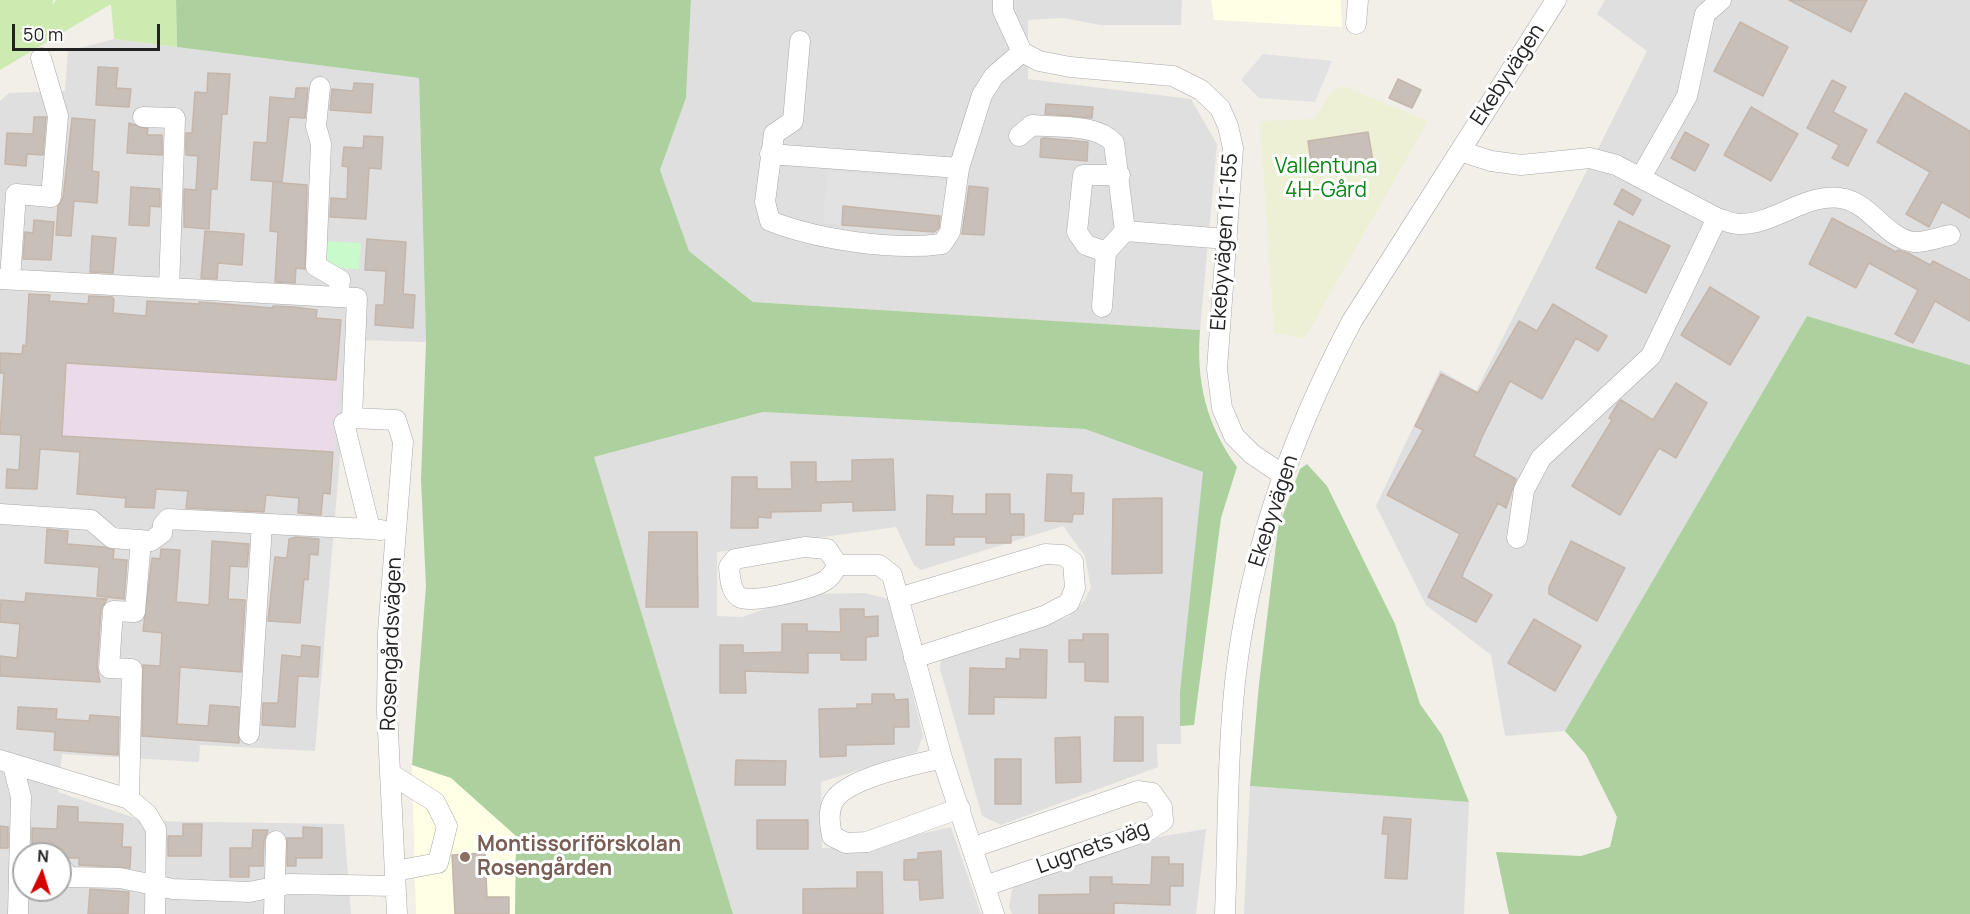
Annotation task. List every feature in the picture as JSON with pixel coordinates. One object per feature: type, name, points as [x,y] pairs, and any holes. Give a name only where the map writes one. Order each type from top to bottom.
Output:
[{"type":"street","points":[[800,41],[793,121],[774,134],[770,154],[765,202],[770,221],[832,239],[925,247],[942,244],[950,232],[954,190],[959,168],[982,95],[994,76],[1022,52],[1003,11],[1003,0]]},
{"type":"street","points":[[1356,24],[1358,0]]},
{"type":"street","name":"Ekebyvägen","points":[[1225,914],[1235,683],[1258,552],[1283,475],[1323,375],[1352,321],[1556,0]]},
{"type":"street","points":[[1641,177],[1687,96],[1705,14],[1721,0]]},
{"type":"street","name":"Ekebyvägen 11-155","points":[[1022,52],[1039,61],[1070,67],[1173,76],[1201,90],[1220,108],[1228,126],[1233,148],[1217,369],[1222,408],[1234,436],[1252,454],[1283,475]]},
{"type":"street","points":[[41,58],[58,116],[51,197],[16,194],[5,279],[357,298],[348,420],[370,529]]},
{"type":"street","points":[[320,87],[316,126],[321,144],[316,266],[340,280],[338,297]]},
{"type":"street","points":[[143,117],[175,118],[169,288]]},
{"type":"street","points":[[1019,136],[1032,125],[1101,133],[1114,143],[1120,175],[1125,231],[1106,252],[1102,307]]},
{"type":"street","name":"Ekebyvägen","points":[[1460,151],[1491,161],[1521,165],[1590,158],[1616,165],[1717,218],[1737,224],[1761,222],[1807,203],[1828,198],[1846,199],[1895,234],[1914,242],[1950,235]]},
{"type":"street","points":[[770,154],[959,168]]},
{"type":"street","points":[[1106,252],[1086,245],[1077,232],[1083,175],[1120,175]]},
{"type":"street","points":[[1517,538],[1524,490],[1541,458],[1651,356],[1717,218]]},
{"type":"street","points":[[1125,231],[1227,239]]},
{"type":"street","name":"Rosengårdsvägen","points":[[348,420],[396,420],[404,442],[388,632],[387,711],[397,914]]},
{"type":"street","points":[[0,514],[91,520],[112,538],[151,541],[158,538],[168,519],[396,532]]},
{"type":"street","points":[[249,734],[262,524]]},
{"type":"street","points":[[129,799],[132,669],[109,668],[113,611],[135,612],[141,540]]},
{"type":"street","points":[[805,547],[827,549],[838,565],[827,580],[802,590],[750,599],[740,597],[734,591],[729,567],[735,559],[805,547]]},
{"type":"street","points":[[898,598],[1045,554],[1063,555],[1073,562],[1075,588],[1069,603],[1044,616],[914,658]]},
{"type":"street","points":[[838,565],[879,565],[892,575],[942,758],[974,847],[993,914]]},
{"type":"street","points":[[942,758],[875,776],[842,790],[832,803],[829,821],[832,836],[846,843],[867,842],[960,808]]},
{"type":"street","points":[[6,762],[129,799],[147,814],[156,829],[155,914]]},
{"type":"street","points":[[6,762],[21,797],[16,842]]},
{"type":"street","points":[[72,877],[120,878],[156,886],[249,892],[289,884],[395,879],[438,863],[447,826],[435,802],[391,774]]},
{"type":"street","name":"Lugnets väg","points":[[974,847],[1138,791],[1152,793],[1162,807],[1163,821],[1149,830],[986,886]]},
{"type":"street","points":[[274,914],[276,840]]},
{"type":"shaded area","points":[[691,0],[1182,0],[1181,25],[1100,25],[1064,18],[1028,20],[1028,79],[1191,99],[1217,144],[1200,330],[753,302],[689,251],[660,170],[686,98]]},
{"type":"shaded area","points":[[1211,0],[1341,0],[1342,27],[1214,20]]},
{"type":"shaded area","points":[[1605,0],[1970,0],[1970,365],[1807,316],[1565,731],[1505,736],[1491,655],[1426,605],[1376,506],[1440,370],[1476,391],[1647,51],[1597,14]]},
{"type":"shaded area","points":[[114,39],[419,78],[426,342],[350,340],[315,751],[200,745],[199,762],[62,754],[58,792],[144,821],[344,824],[351,914],[0,914],[0,101],[9,93],[65,91],[68,51]]},
{"type":"shaded area","points":[[1263,54],[1332,61],[1315,102],[1259,98],[1241,80]]},
{"type":"shaded area","points":[[827,171],[951,181],[948,217],[843,206],[842,225],[823,223]]},
{"type":"shaded area","points":[[50,348],[340,366],[334,467],[44,450]]},
{"type":"shaded area","points":[[763,412],[1085,429],[1204,472],[1180,691],[1181,744],[1157,744],[1158,767],[1001,825],[982,816],[940,669],[941,659],[1068,617],[1084,601],[1091,588],[1085,556],[1063,526],[921,570],[914,565],[896,527],[717,552],[717,616],[742,617],[807,594],[865,593],[889,599],[923,735],[917,752],[821,782],[822,848],[868,846],[951,827],[981,914],[733,914],[593,457]]},
{"type":"shaded area","name":"Montissoriförskolan Rosengården","points":[[412,765],[451,778],[516,836],[515,914],[416,914]]},
{"type":"shaded area","points":[[1250,786],[1469,802],[1464,914],[1244,914]]},
{"type":"shaded area","points":[[1206,829],[1196,914],[1012,914],[1009,907],[1013,884],[1164,836]]},
{"type":"green space","points":[[0,0],[53,0],[52,5],[56,0],[176,0],[177,47],[114,39],[111,4],[0,70]]},
{"type":"green space","points":[[176,0],[691,0],[686,98],[660,170],[689,251],[753,302],[1200,330],[1200,367],[1205,402],[1218,435],[1237,467],[1221,518],[1194,725],[1180,726],[1180,691],[1203,472],[1085,429],[763,412],[594,457],[733,914],[515,914],[516,836],[451,778],[412,765],[426,586],[421,480],[426,342],[419,78],[177,47]]},
{"type":"green space","name":"Vallentuna 4H-Gård","points":[[1343,86],[1428,121],[1305,338],[1274,333],[1260,121],[1314,119],[1331,92]]},
{"type":"green space","points":[[324,241],[361,243],[359,269],[341,268],[323,260]]},
{"type":"green space","points":[[1807,316],[1970,365],[1970,914],[1509,914],[1496,852],[1581,856],[1610,847],[1617,817],[1586,755],[1565,731]]},
{"type":"green space","points":[[1307,464],[1327,486],[1395,624],[1420,704],[1442,735],[1469,802],[1250,786],[1259,684],[1278,528],[1300,469]]},
{"type":"building","points":[[1789,0],[1867,0],[1851,32]]},
{"type":"building","points":[[1740,22],[1788,47],[1763,96],[1714,71]]},
{"type":"building","points":[[98,67],[118,68],[116,88],[131,89],[129,107],[96,105]]},
{"type":"building","points":[[208,73],[230,74],[227,114],[222,114],[217,189],[211,189],[209,229],[184,227],[184,189],[196,190],[198,156],[186,155],[186,133],[192,133],[195,92],[207,93]]},
{"type":"building","points":[[1398,79],[1421,90],[1412,108],[1389,98]]},
{"type":"building","points":[[1832,80],[1846,87],[1833,112],[1867,130],[1848,166],[1832,158],[1839,145],[1807,128]]},
{"type":"building","points":[[354,83],[373,84],[371,113],[330,110],[332,89],[353,91]]},
{"type":"building","points":[[296,88],[308,88],[305,118],[289,117],[282,182],[251,180],[254,142],[267,143],[270,97],[295,99]]},
{"type":"building","points":[[1905,93],[1970,131],[1970,218],[1942,202],[1929,227],[1906,214],[1930,172],[1877,142]]},
{"type":"building","points":[[1046,104],[1093,107],[1092,118],[1045,114]]},
{"type":"building","points":[[1751,107],[1798,134],[1771,181],[1724,155]]},
{"type":"building","points":[[34,117],[46,117],[43,155],[27,154],[26,166],[5,164],[7,133],[33,134]]},
{"type":"building","points":[[72,118],[95,120],[92,171],[99,172],[97,203],[74,201],[71,236],[56,235],[58,206],[63,198]]},
{"type":"building","points":[[129,123],[148,129],[147,135],[162,135],[162,155],[127,153]]},
{"type":"building","points":[[1368,132],[1373,161],[1312,170],[1308,141]]},
{"type":"building","points":[[1685,132],[1709,145],[1695,171],[1671,158]]},
{"type":"building","points":[[364,136],[383,137],[381,169],[369,168],[366,219],[330,217],[331,198],[347,199],[348,167],[342,166],[344,147],[363,148]]},
{"type":"building","points":[[1041,139],[1088,142],[1087,161],[1040,157]]},
{"type":"building","points":[[273,182],[307,185],[305,269],[296,268],[295,283],[275,282],[278,232],[270,231]]},
{"type":"building","points":[[969,186],[988,188],[984,235],[962,234]]},
{"type":"building","points":[[131,187],[160,189],[160,207],[150,206],[149,226],[129,225]]},
{"type":"building","points":[[1622,189],[1641,200],[1633,215],[1614,204]]},
{"type":"building","points":[[843,206],[940,216],[939,228],[934,232],[842,225]]},
{"type":"building","points":[[1832,218],[1896,252],[1898,250],[1908,253],[1930,265],[1933,261],[1970,280],[1970,321],[1935,301],[1913,343],[1895,334],[1918,290],[1869,263],[1856,288],[1809,264]]},
{"type":"building","points":[[34,220],[54,222],[51,260],[23,259],[25,232],[33,233]]},
{"type":"building","points":[[1619,221],[1670,246],[1646,293],[1596,268]]},
{"type":"building","points":[[205,231],[244,234],[242,265],[218,263],[217,279],[201,278]]},
{"type":"building","points":[[92,236],[116,238],[113,273],[90,272]]},
{"type":"building","points":[[367,239],[406,242],[403,294],[415,295],[413,328],[375,325],[376,305],[384,305],[386,271],[365,270]]},
{"type":"building","points":[[1710,287],[1759,317],[1730,365],[1681,335]]},
{"type":"building","points":[[29,294],[50,295],[49,301],[88,304],[89,296],[112,297],[114,300],[113,313],[146,316],[147,301],[199,304],[199,302],[273,308],[273,306],[294,307],[317,310],[316,318],[341,320],[336,380],[66,363],[62,436],[333,452],[330,494],[323,493],[321,515],[298,513],[299,498],[266,495],[264,512],[186,508],[188,491],[156,489],[154,508],[125,507],[126,498],[77,494],[80,452],[40,449],[37,489],[6,488],[7,469],[19,470],[21,435],[0,434],[4,373],[0,373],[0,353],[22,354],[23,345],[26,346]]},
{"type":"building","points":[[1553,304],[1607,336],[1598,351],[1576,338],[1542,399],[1510,381],[1482,437],[1474,456],[1516,479],[1506,508],[1498,503],[1462,577],[1492,595],[1476,622],[1428,597],[1460,534],[1387,495],[1423,430],[1415,426],[1441,374],[1478,393],[1519,321],[1537,331]]},
{"type":"building","points":[[1676,383],[1707,403],[1676,458],[1659,448],[1620,515],[1572,486],[1612,420],[1609,418],[1621,400],[1653,420]]},
{"type":"building","points":[[893,459],[895,510],[853,511],[853,502],[821,503],[821,511],[771,512],[771,518],[758,517],[758,528],[731,528],[732,477],[757,477],[757,489],[792,489],[791,462],[816,462],[816,482],[852,481],[852,460]]},
{"type":"building","points":[[1047,474],[1072,475],[1071,493],[1084,493],[1083,514],[1073,514],[1072,522],[1045,521]]},
{"type":"building","points":[[986,494],[1010,494],[1010,514],[1024,514],[1024,535],[1011,535],[1011,543],[986,543],[986,537],[954,537],[954,545],[926,545],[927,495],[953,496],[952,514],[986,514]]},
{"type":"building","points":[[1162,498],[1162,573],[1112,574],[1113,499]]},
{"type":"building","points":[[47,529],[68,531],[67,544],[104,547],[114,550],[113,559],[127,560],[124,599],[97,596],[99,567],[45,563]]},
{"type":"building","points":[[649,532],[697,532],[698,607],[646,607]]},
{"type":"building","points":[[296,537],[319,539],[318,555],[310,554],[308,580],[304,579],[300,623],[268,621],[275,557],[287,558],[289,539]]},
{"type":"building","points":[[212,541],[249,544],[247,567],[230,566],[228,599],[245,600],[241,672],[180,667],[177,724],[208,726],[210,705],[239,707],[239,743],[142,736],[143,665],[160,666],[162,633],[143,631],[152,558],[160,559],[161,549],[180,550],[176,602],[209,605]]},
{"type":"building","points":[[1571,541],[1625,568],[1597,621],[1549,594],[1549,587]]},
{"type":"building","points":[[26,593],[107,599],[101,610],[97,667],[100,682],[0,676],[0,656],[17,658],[20,624],[0,622],[1,600],[25,602]]},
{"type":"building","points":[[840,609],[864,609],[864,617],[878,616],[878,636],[866,637],[866,660],[841,660],[841,653],[808,653],[808,673],[745,671],[746,693],[720,693],[720,645],[743,645],[743,653],[782,652],[782,624],[807,624],[807,631],[841,632]]},
{"type":"building","points":[[1534,619],[1581,646],[1555,691],[1508,663]]},
{"type":"building","points":[[1083,634],[1108,634],[1108,682],[1085,681],[1085,662],[1069,662],[1069,640],[1083,640]]},
{"type":"building","points":[[302,645],[320,647],[318,677],[298,676],[295,727],[262,725],[263,703],[278,703],[282,655],[301,657]]},
{"type":"building","points":[[1020,649],[1047,650],[1046,698],[994,697],[994,714],[969,714],[970,668],[1006,669],[1006,658],[1020,659]]},
{"type":"building","points":[[872,694],[894,694],[895,700],[908,699],[909,727],[894,727],[894,744],[846,745],[846,756],[820,757],[819,709],[857,708],[857,704],[872,704]]},
{"type":"building","points":[[18,707],[57,709],[56,719],[89,721],[90,715],[119,717],[118,755],[54,750],[55,732],[17,729]]},
{"type":"building","points":[[1115,717],[1143,717],[1143,761],[1114,761]]},
{"type":"building","points":[[1080,737],[1081,782],[1056,783],[1055,738]]},
{"type":"building","points":[[995,759],[1021,759],[1021,804],[995,804]]},
{"type":"building","points":[[736,760],[786,761],[785,785],[735,785]]},
{"type":"building","points":[[58,806],[78,807],[78,822],[123,824],[122,847],[131,847],[130,868],[79,865],[79,858],[72,858],[72,842],[32,842],[32,828],[57,829]]},
{"type":"building","points":[[1384,817],[1411,819],[1407,879],[1385,878],[1388,834],[1382,834]]},
{"type":"building","points":[[757,820],[808,820],[808,849],[757,849]]},
{"type":"building","points":[[183,824],[202,824],[201,856],[168,856],[168,836],[183,836]]},
{"type":"building","points":[[0,826],[8,827],[8,848],[0,848]]},
{"type":"building","points":[[303,827],[322,828],[322,858],[296,858],[296,866],[287,866],[287,838],[303,838]]},
{"type":"building","points":[[253,830],[268,830],[264,841],[263,866],[249,866],[249,877],[230,877],[230,848],[252,848]]},
{"type":"building","points":[[941,851],[943,898],[920,900],[919,880],[904,880],[904,860],[918,859],[918,853]]},
{"type":"building","points":[[485,853],[487,897],[509,897],[509,914],[455,914],[452,855]]},
{"type":"building","points":[[1152,857],[1169,857],[1169,864],[1183,864],[1183,886],[1170,886],[1170,905],[1114,903],[1114,914],[1039,914],[1039,895],[1090,894],[1090,877],[1112,877],[1112,884],[1151,885]]},
{"type":"building","points":[[857,872],[882,872],[883,914],[803,914],[803,889],[857,888]]},
{"type":"building","points":[[90,889],[129,892],[128,914],[88,914]]},
{"type":"place","name":"Montissoriförskolan Rosengården","points":[[465,857]]}]
